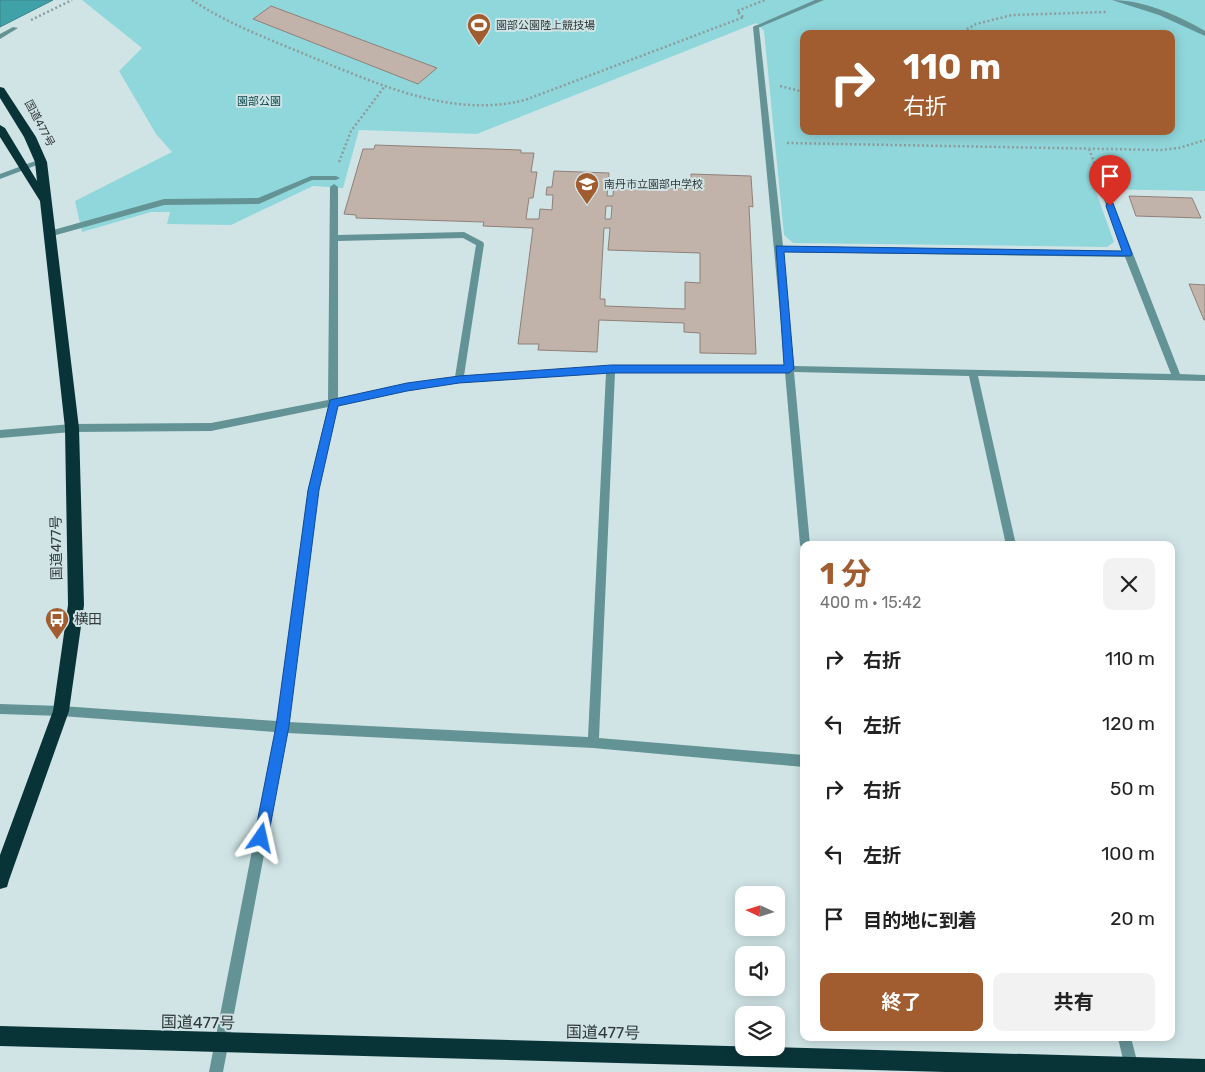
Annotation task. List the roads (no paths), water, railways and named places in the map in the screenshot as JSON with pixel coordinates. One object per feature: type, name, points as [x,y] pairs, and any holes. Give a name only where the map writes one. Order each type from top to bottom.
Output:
[{"type":"highway","name":"国道477号","points":[[0,90],[30,137],[41,162],[72,428],[76,605],[61,711],[0,880]]},
{"type":"highway","name":"国道477号","points":[[0,128],[46,206]]},
{"type":"highway","name":"国道477号","points":[[0,1036],[1133,1069],[1205,1069]]},
{"type":"street","points":[[805,541],[779,249],[756,28],[821,0]]},
{"type":"street","points":[[1115,0],[1161,13],[1192,26],[1205,34]]},
{"type":"street","points":[[0,37],[14,28]]},
{"type":"street","points":[[0,176],[41,162]]},
{"type":"street","points":[[49,234],[164,202],[260,201],[312,178],[335,183],[333,402],[313,490],[282,726],[216,1072]]},
{"type":"street","points":[[1104,189],[1176,377]]},
{"type":"street","points":[[334,238],[464,235],[480,244],[459,380]]},
{"type":"street","points":[[779,249],[1128,254]]},
{"type":"street","points":[[0,434],[72,428],[211,427],[407,387],[459,380],[611,369],[789,369],[1205,378]]},
{"type":"street","points":[[594,743],[611,369]]},
{"type":"street","points":[[973,372],[1010,541]]},
{"type":"street","points":[[0,709],[594,743],[800,761]]},
{"type":"street","points":[[1126,1041],[1133,1069]]},
{"type":"place","name":"園部公園陸上競技場","points":[[479,46]]},
{"type":"place","name":"南丹市立園部中学校","points":[[587,205]]},
{"type":"place","name":"横田","points":[[57,640]]},
{"type":"park label","name":"園部公園","points":[[259,101]]}]
